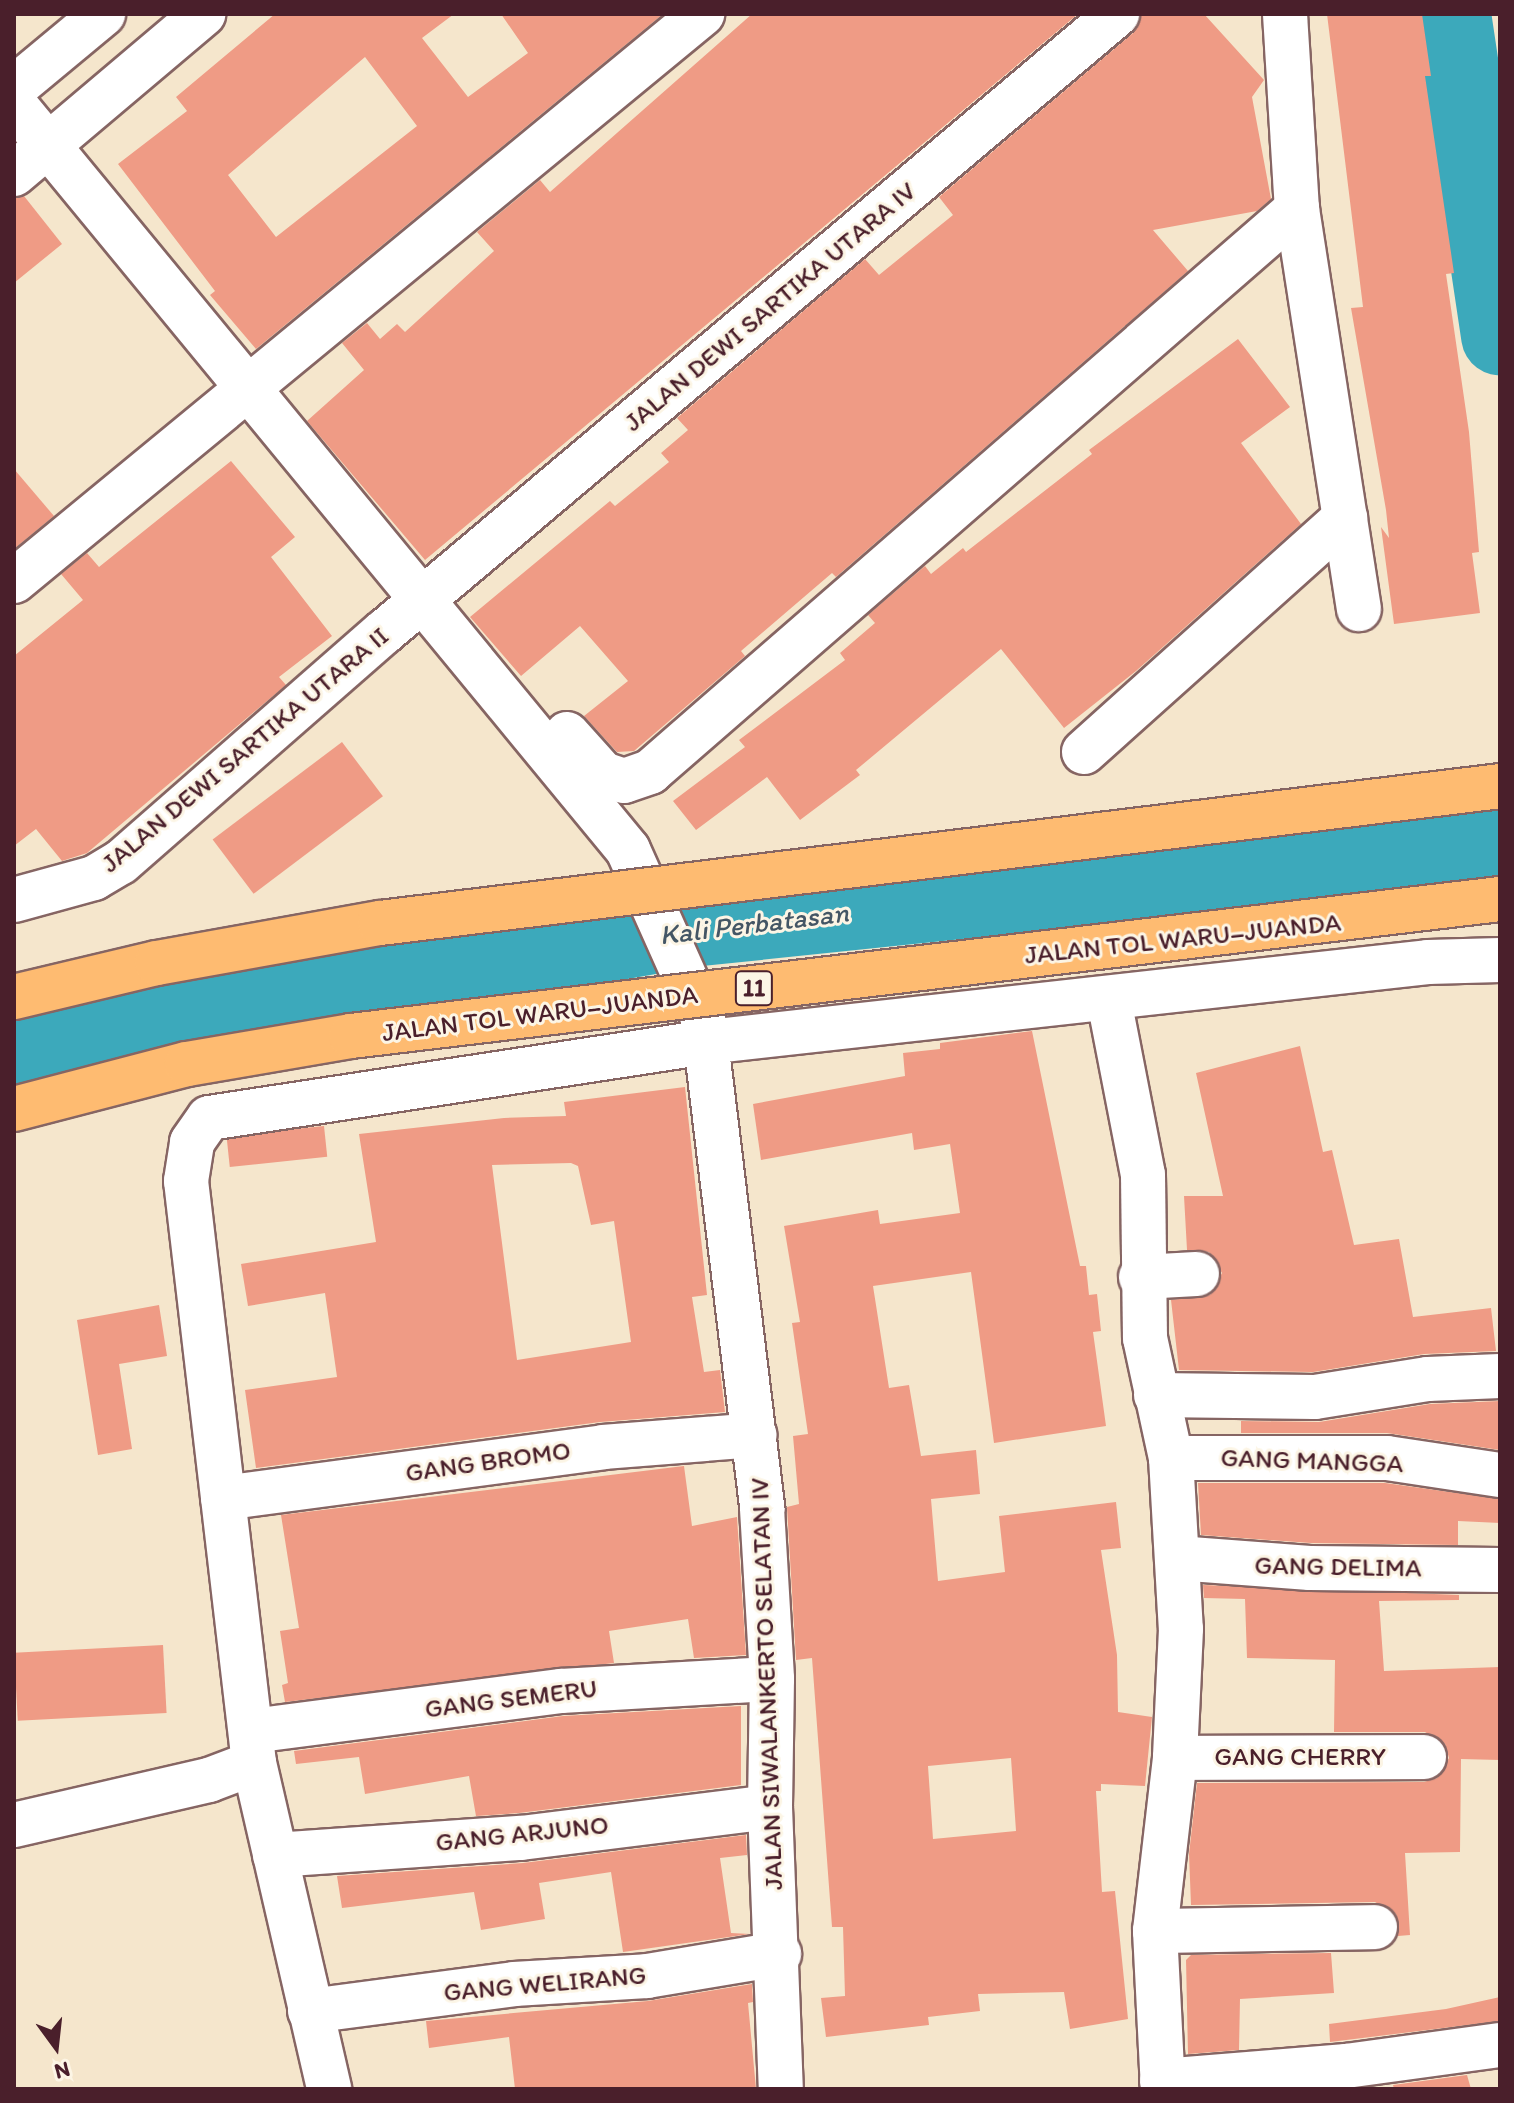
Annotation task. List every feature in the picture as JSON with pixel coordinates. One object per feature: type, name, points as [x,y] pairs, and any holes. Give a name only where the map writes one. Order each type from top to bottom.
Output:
[{"type":"highway","points":[[14,997],[157,963],[380,923],[1500,786]]},
{"type":"highway","name":"JALAN TOL WARU–JUANDA","points":[[14,1109],[187,1064],[351,1036],[1500,899]]},
{"type":"street","points":[[14,88],[103,14]]},
{"type":"street","points":[[14,174],[203,14]]},
{"type":"street","points":[[14,581],[702,14]]},
{"type":"street","name":"JALAN DEWI SARTIKA UTARA IV","points":[[423,600],[1117,14]]},
{"type":"street","points":[[1285,14],[1297,209],[1359,609]]},
{"type":"street","name":"JALAN SIWALANKERTO SELATAN IV","points":[[14,104],[628,850],[705,1030],[755,1435],[772,1679],[770,1807],[779,1954],[781,2089]]},
{"type":"street","points":[[521,719],[565,731],[603,774],[624,781],[650,772],[1297,209]]},
{"type":"street","points":[[1084,752],[1345,518]]},
{"type":"street","name":"JALAN DEWI SARTIKA UTARA II","points":[[14,900],[94,878],[121,862],[423,600]]},
{"type":"street","points":[[329,2089],[253,1747],[186,1181],[192,1142],[209,1118],[705,1030],[1109,1000],[1428,962],[1500,960]]},
{"type":"street","points":[[1109,1000],[1143,1175],[1141,1277],[1156,1395],[1171,1458],[1181,1629],[1175,1758],[1155,1931],[1163,2085],[1346,2066],[1500,2045]]},
{"type":"street","points":[[1141,1277],[1197,1274]]},
{"type":"street","points":[[1156,1395],[1315,1397],[1428,1379],[1500,1376]]},
{"type":"street","name":"GANG BROMO","points":[[223,1498],[603,1447],[755,1435]]},
{"type":"street","name":"GANG MANGGA","points":[[1171,1458],[1387,1458],[1500,1475]]},
{"type":"street","name":"GANG DELIMA","points":[[1177,1558],[1310,1568],[1500,1570]]},
{"type":"street","name":"GANG SEMERU","points":[[14,1825],[209,1780],[253,1747],[561,1691],[772,1679]]},
{"type":"street","name":"GANG CHERRY","points":[[1175,1758],[1424,1757]]},
{"type":"street","name":"GANG ARJUNO","points":[[275,1855],[521,1838],[770,1807]]},
{"type":"street","points":[[1155,1931],[1375,1927]]},
{"type":"street","name":"GANG WELIRANG","points":[[310,2011],[514,1984],[647,1976],[779,1954]]},
{"type":"building","points":[[275,14],[454,14],[422,38],[468,97],[528,53],[501,14],[663,14],[256,349],[210,295],[215,291],[118,164],[187,111],[176,97]],"holes":[[[365,57],[417,126],[276,237],[228,175]]]},
{"type":"building","points":[[752,14],[1078,14],[425,560],[307,421],[364,370],[342,343],[367,323],[380,339],[397,324],[405,332],[494,251],[477,232],[540,180],[550,192]]},
{"type":"building","points":[[1141,14],[1204,14],[1264,80],[1252,97],[1271,199],[1257,211],[1153,230],[1188,271],[836,577],[832,573],[741,651],[745,656],[634,751],[617,752],[584,716],[628,681],[580,626],[521,676],[470,617],[610,501],[615,506],[669,462],[661,453],[688,430],[677,418],[865,259],[879,275],[953,215],[939,197],[1133,33]]},
{"type":"building","points":[[1327,14],[1422,14],[1431,76],[1425,76],[1454,273],[1446,274],[1469,432],[1479,552],[1472,553],[1480,613],[1394,624],[1381,527],[1389,538],[1386,510],[1351,308],[1363,307]]},
{"type":"building","points":[[24,196],[62,244],[14,283],[14,198]]},
{"type":"building","points":[[1238,339],[1290,407],[1241,443],[1301,524],[1136,671],[1064,728],[1001,649],[856,770],[860,775],[800,820],[767,777],[696,830],[673,801],[745,747],[739,740],[845,660],[840,653],[875,623],[868,615],[925,566],[931,574],[963,548],[966,552],[1092,454],[1089,450]]},
{"type":"building","points":[[231,461],[295,537],[271,557],[332,636],[279,677],[286,685],[87,853],[62,861],[36,829],[14,846],[14,656],[83,600],[61,574],[87,553],[99,567]]},
{"type":"building","points":[[14,469],[54,516],[14,549]]},
{"type":"building","points":[[342,742],[383,796],[254,894],[213,839]]},
{"type":"building","points":[[1032,1031],[1080,1266],[1086,1266],[1089,1295],[1097,1294],[1101,1331],[1093,1332],[1106,1426],[994,1443],[971,1272],[873,1286],[889,1388],[909,1385],[921,1456],[976,1450],[980,1494],[931,1499],[938,1581],[1005,1572],[999,1516],[1116,1502],[1121,1548],[1101,1550],[1117,1655],[1118,1712],[1152,1717],[1145,1786],[1101,1784],[1101,1791],[1096,1791],[1102,1892],[1115,1891],[1128,2019],[1070,2029],[1064,1992],[978,1994],[980,2011],[928,2017],[929,2025],[826,2037],[821,1998],[845,1996],[843,1927],[832,1927],[812,1658],[796,1660],[787,1507],[799,1504],[793,1436],[808,1434],[792,1323],[800,1322],[784,1226],[878,1210],[880,1224],[960,1213],[950,1144],[914,1150],[912,1133],[761,1160],[753,1104],[905,1076],[903,1053],[940,1049],[940,1043]],"holes":[[[1011,1758],[1016,1831],[933,1839],[928,1766]]]},
{"type":"building","points":[[1300,1046],[1323,1152],[1332,1150],[1354,1245],[1399,1239],[1413,1317],[1491,1308],[1496,1351],[1424,1354],[1313,1372],[1179,1370],[1171,1300],[1210,1295],[1222,1273],[1209,1252],[1187,1250],[1184,1196],[1223,1196],[1196,1073]]},
{"type":"building","points":[[685,1087],[707,1295],[692,1297],[704,1372],[720,1370],[725,1412],[600,1422],[256,1468],[245,1390],[337,1377],[325,1293],[248,1306],[241,1264],[376,1242],[359,1134],[504,1118],[566,1116],[564,1102]],"holes":[[[571,1163],[578,1166],[591,1225],[614,1221],[631,1342],[517,1360],[492,1165]]]},
{"type":"building","points":[[324,1126],[327,1157],[230,1167],[227,1136]]},
{"type":"building","points":[[159,1305],[167,1356],[119,1364],[132,1449],[98,1455],[77,1320]]},
{"type":"building","points":[[1500,1401],[1500,1450],[1387,1433],[1241,1433],[1241,1421],[1319,1422],[1430,1404]]},
{"type":"building","points":[[684,1466],[692,1526],[737,1517],[746,1655],[694,1658],[688,1619],[609,1631],[614,1663],[285,1702],[282,1685],[288,1683],[280,1631],[299,1628],[281,1515]]},
{"type":"building","points":[[1198,1483],[1385,1483],[1500,1499],[1500,1523],[1458,1521],[1458,1545],[1311,1543],[1201,1535]]},
{"type":"building","points":[[1203,1585],[1459,1595],[1459,1600],[1379,1601],[1384,1671],[1500,1667],[1500,1760],[1461,1759],[1460,1852],[1405,1853],[1410,1935],[1398,1936],[1396,1914],[1375,1902],[1191,1905],[1189,1854],[1197,1783],[1424,1782],[1437,1778],[1449,1758],[1445,1744],[1425,1732],[1334,1732],[1335,1660],[1247,1658],[1245,1599],[1204,1598]]},
{"type":"building","points":[[163,1645],[167,1713],[18,1721],[14,1653]]},
{"type":"building","points":[[741,1706],[741,1785],[519,1813],[476,1816],[469,1776],[365,1794],[359,1757],[296,1764],[294,1751],[563,1716]]},
{"type":"building","points":[[746,1835],[747,1855],[720,1858],[731,1933],[750,1934],[623,1952],[611,1872],[539,1883],[545,1919],[481,1930],[474,1892],[342,1908],[337,1876],[523,1863]]},
{"type":"building","points":[[1331,1953],[1334,1993],[1240,1999],[1239,2050],[1188,2054],[1186,1960],[1191,1955]]},
{"type":"building","points":[[752,1984],[753,2002],[748,2003],[756,2089],[515,2089],[509,2037],[429,2048],[426,2021],[648,2001]]},
{"type":"building","points":[[1500,1997],[1500,2021],[1330,2042],[1329,2024],[1446,2009]]},
{"type":"building","points":[[1467,2075],[1471,2089],[1394,2089],[1393,2085]]},
{"type":"waterway","name":"Kali Perbatasan","points":[[1452,14],[1500,336]]},
{"type":"waterway","name":"Kali Perbatasan","points":[[14,1049],[691,928],[1500,844]]}]
